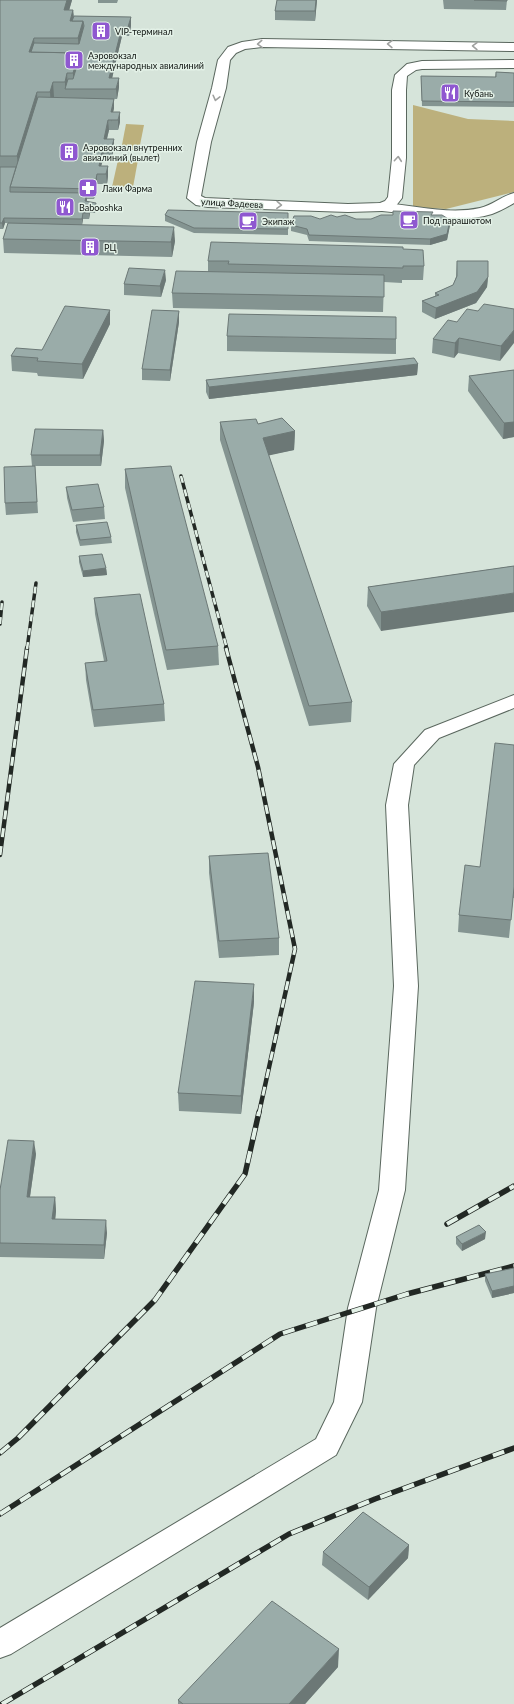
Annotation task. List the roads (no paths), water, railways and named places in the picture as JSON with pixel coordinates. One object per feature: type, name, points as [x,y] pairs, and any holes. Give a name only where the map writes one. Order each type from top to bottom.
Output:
[{"type":"main road","name":"улица Фадеева","points":[[382,207],[348,208],[208,203],[195,200],[194,193],[204,142],[226,56],[232,50],[242,46],[262,43],[514,47]]},
{"type":"main road","points":[[382,207],[390,204],[395,198],[400,143],[399,90],[401,75],[412,67],[422,65],[514,64]]},
{"type":"main road","points":[[382,207],[470,215],[488,210],[514,196]]},
{"type":"main road","points":[[0,1644],[326,1447],[348,1402],[362,1308],[392,1190],[406,986],[397,805],[404,764],[432,734],[514,701]]},
{"type":"railway","points":[[181,476],[227,649]]},
{"type":"railway","points":[[27,649],[36,583]]},
{"type":"railway","points":[[0,624],[2,602]]},
{"type":"railway","points":[[0,855],[27,648]]},
{"type":"railway","points":[[226,648],[258,767],[295,949],[259,1113]]},
{"type":"railway","points":[[0,1453],[18,1438],[155,1300],[245,1174],[259,1112]]},
{"type":"railway","points":[[447,1224],[514,1186]]},
{"type":"railway","points":[[0,1514],[280,1334],[407,1294],[514,1266]]},
{"type":"railway","points":[[2,1704],[289,1534],[375,1499],[514,1448]]},
{"type":"place","name":"VIP-терминал","points":[[101,31]]},
{"type":"place","name":"Аэровокзал международных авиалиний","points":[[74,60]]},
{"type":"place","name":"Кубань","points":[[450,93]]},
{"type":"place","name":"Аэровокзал внутренних авиалиний (вылет)","points":[[69,152]]},
{"type":"place","name":"Лаки Фарма","points":[[88,188]]},
{"type":"place","name":"Babooshka","points":[[65,207]]},
{"type":"place","name":"Под парашютом","points":[[409,220]]},
{"type":"place","name":"Экипаж","points":[[248,221]]},
{"type":"place","name":"РЦ","points":[[90,247]]}]
